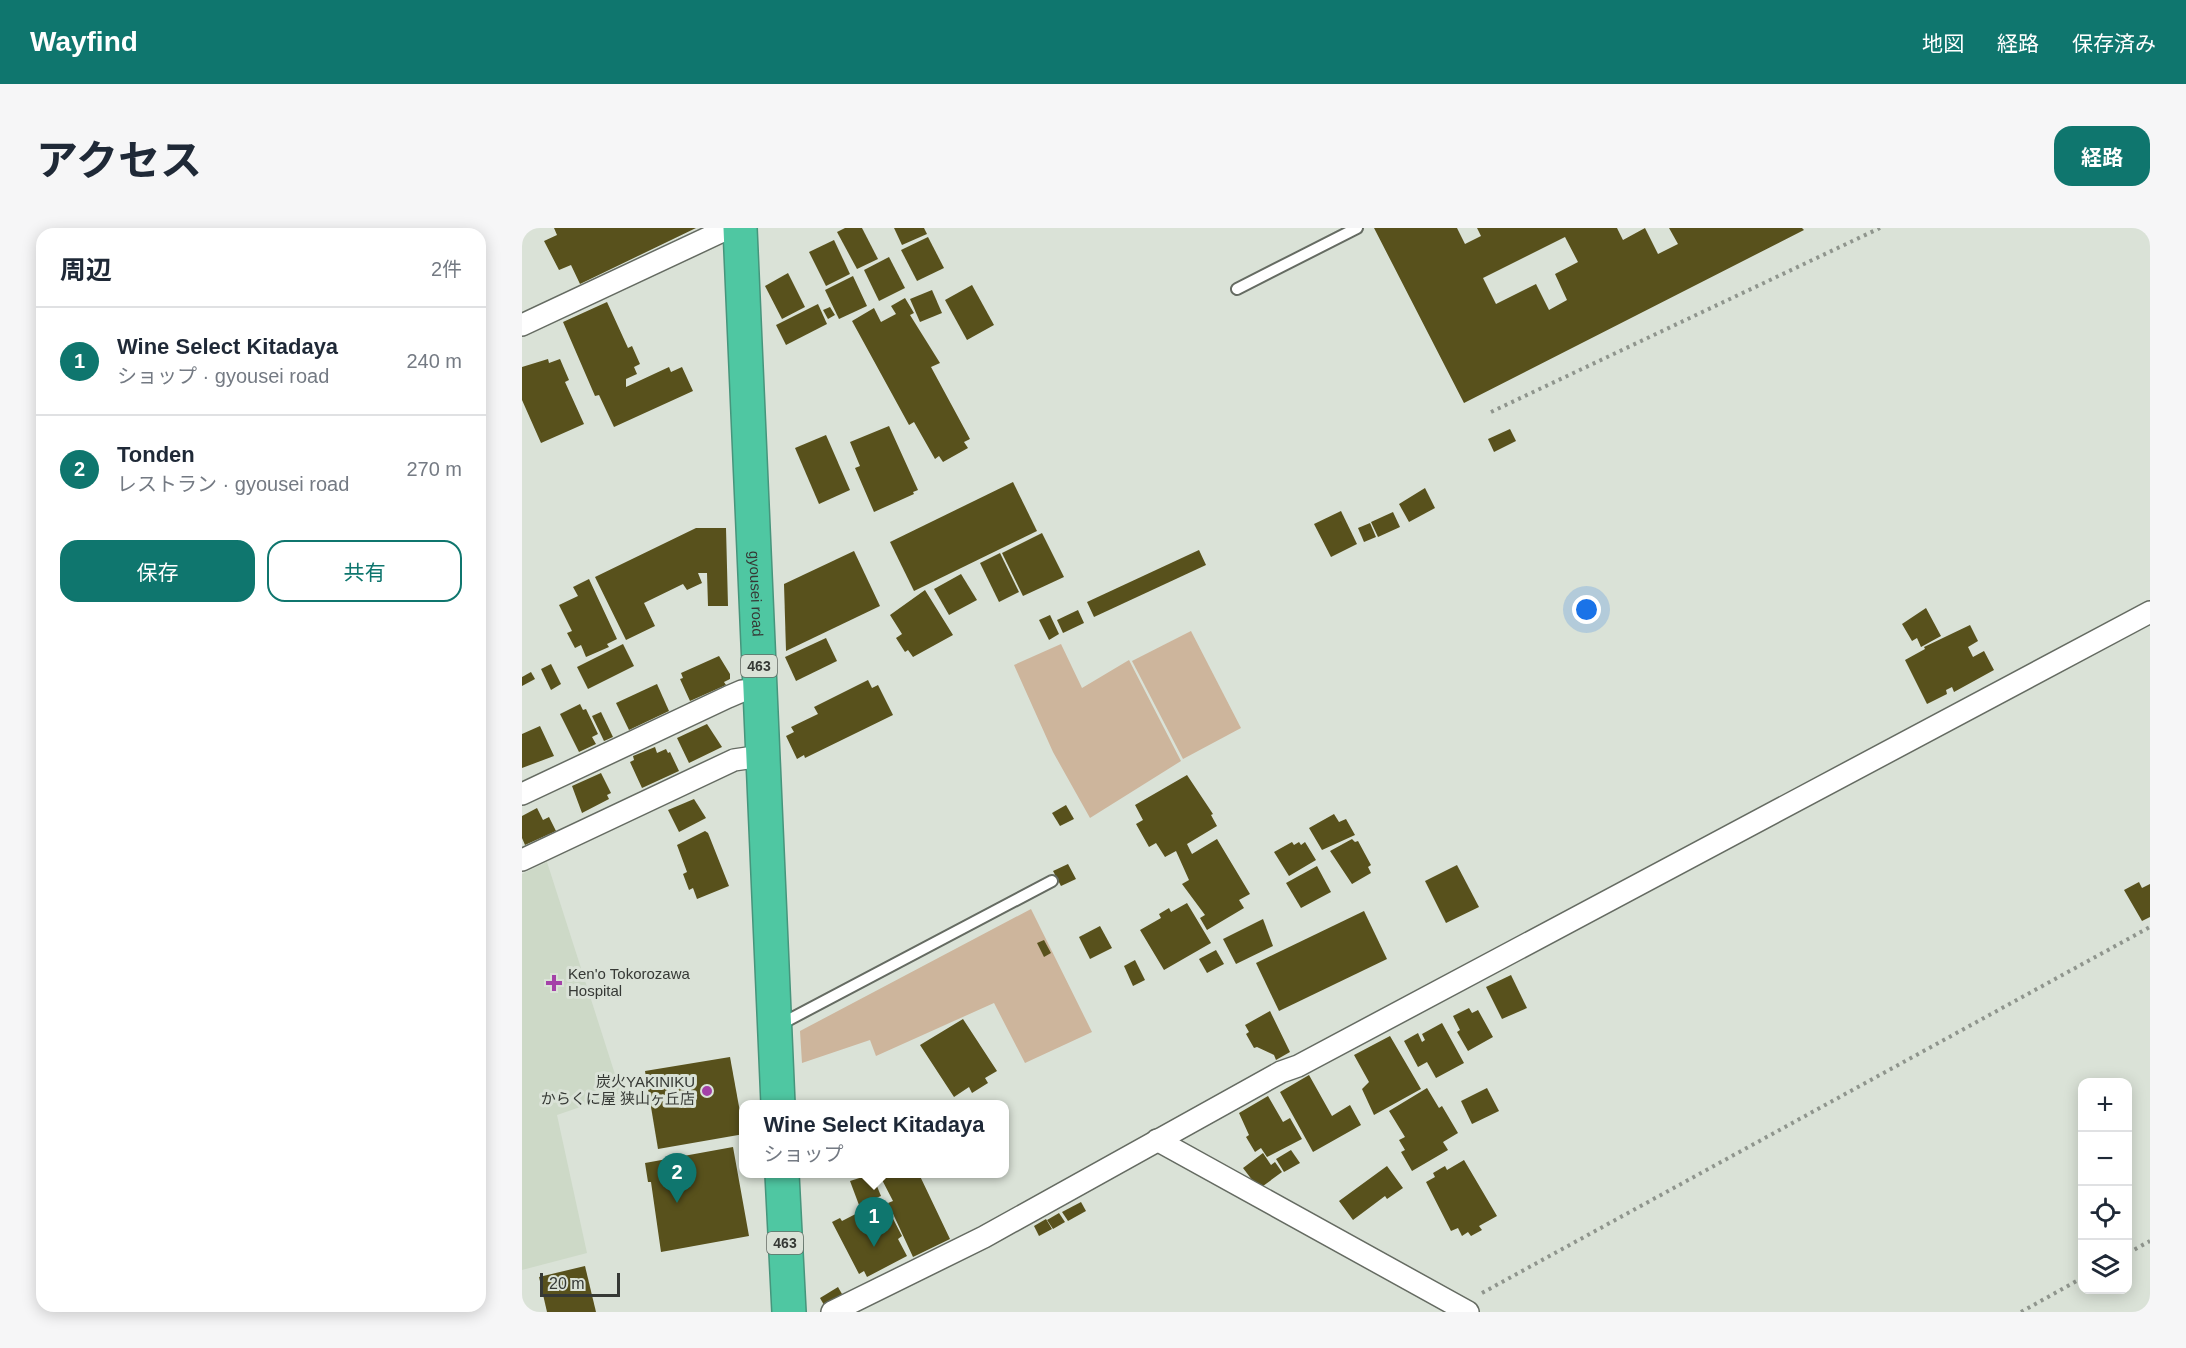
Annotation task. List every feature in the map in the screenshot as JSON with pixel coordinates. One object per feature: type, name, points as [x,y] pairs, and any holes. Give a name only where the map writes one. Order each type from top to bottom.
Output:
[{"type":"highway","name":"gyousei road","points":[[740,228],[761,756],[778,1100]]},
{"type":"highway","name":"463","points":[[782,1178],[789,1312]]},
{"type":"street","points":[[522,326],[729,228]]},
{"type":"street","points":[[832,1312],[984,1237],[1157,1140],[2150,612]]},
{"type":"street","points":[[522,794],[728,697],[742,691],[760,690]]},
{"type":"street","points":[[522,860],[734,760],[761,756]]},
{"type":"street","points":[[1157,1140],[1463,1309]]},
{"type":"lane","points":[[1237,289],[1357,228]]},
{"type":"lane","points":[[774,1028],[1052,881]]},
{"type":"path","points":[[1491,412],[1880,228]]},
{"type":"path","points":[[1463,1309],[2150,927]]},
{"type":"path","points":[[2132,1250],[2150,1241]]},
{"type":"path","points":[[2021,1312],[2078,1280]]},
{"type":"shaded area","points":[[1191,631],[1241,728],[1183,759],[1132,661]]},
{"type":"shaded area","points":[[1061,644],[1082,688],[1129,660],[1181,761],[1090,818],[1053,752],[1014,665]]},
{"type":"shaded area","name":"Ken'o Tokorozawa Hospital","points":[[547,862],[621,1093],[557,1115],[587,1253],[522,1270],[522,874]]},
{"type":"shaded area","points":[[1031,909],[1092,1032],[1025,1063],[994,1003],[876,1056],[870,1040],[802,1063],[800,1031]]},
{"type":"building","points":[[554,228],[696,228],[580,284],[571,265],[559,270],[544,241],[557,235]]},
{"type":"building","points":[[845,228],[862,228],[878,259],[857,269],[837,232]]},
{"type":"building","points":[[894,228],[924,228],[927,234],[902,245]]},
{"type":"building","points":[[1374,228],[1457,228],[1465,244],[1481,236],[1477,228],[1617,228],[1623,240],[1645,228],[1658,254],[1678,244],[1669,228],[1802,228],[1804,230],[1464,403]],"holes":[[[1565,237],[1578,262],[1555,274],[1567,300],[1549,310],[1536,284],[1496,304],[1483,278]]]},
{"type":"building","points":[[928,237],[944,268],[917,281],[901,250]]},
{"type":"building","points":[[834,240],[850,274],[826,286],[809,252]]},
{"type":"building","points":[[889,257],[905,288],[879,301],[864,270]]},
{"type":"building","points":[[788,273],[805,307],[782,319],[765,286]]},
{"type":"building","points":[[853,276],[867,306],[839,319],[825,290]]},
{"type":"building","points":[[972,285],[994,325],[967,340],[945,300]]},
{"type":"building","points":[[932,290],[942,313],[920,322],[910,299]]},
{"type":"building","points":[[905,298],[914,313],[910,315],[940,363],[931,367],[970,439],[964,442],[968,448],[943,462],[939,456],[935,459],[914,422],[909,425],[852,321],[874,308],[881,322],[896,314],[891,306]]},
{"type":"building","points":[[607,302],[628,348],[632,346],[640,364],[634,367],[637,374],[626,379],[626,387],[669,367],[671,372],[682,367],[693,391],[614,427],[599,395],[595,396],[563,322]]},
{"type":"building","points":[[818,304],[827,324],[786,345],[776,325]]},
{"type":"building","points":[[830,307],[835,315],[828,319],[823,310]]},
{"type":"building","points":[[548,359],[549,363],[560,359],[569,380],[565,382],[584,424],[541,443],[522,400],[522,367]]},
{"type":"building","points":[[889,426],[918,490],[874,512],[855,468],[860,466],[850,442]]},
{"type":"building","points":[[1510,429],[1516,441],[1494,452],[1488,439]]},
{"type":"building","points":[[826,435],[850,490],[819,504],[795,448]]},
{"type":"building","points":[[1013,482],[1037,531],[914,591],[890,542]]},
{"type":"building","points":[[1425,488],[1435,508],[1409,522],[1399,504]]},
{"type":"building","points":[[1341,511],[1357,544],[1331,557],[1314,524]]},
{"type":"building","points":[[1393,512],[1400,527],[1378,537],[1371,522]]},
{"type":"building","points":[[1370,523],[1376,537],[1364,542],[1358,528]]},
{"type":"building","points":[[696,528],[726,528],[728,606],[708,606],[707,573],[698,573],[702,583],[687,590],[683,584],[644,603],[655,626],[626,640],[595,577]]},
{"type":"building","points":[[1042,533],[1064,577],[1023,596],[1002,553]]},
{"type":"building","points":[[1199,550],[1206,565],[1094,617],[1087,602]]},
{"type":"building","points":[[854,551],[880,606],[786,651],[784,584]]},
{"type":"building","points":[[1000,553],[1019,592],[999,602],[980,563]]},
{"type":"building","points":[[961,574],[977,600],[949,615],[934,589]]},
{"type":"building","points":[[589,579],[617,639],[607,644],[609,647],[586,657],[581,645],[575,648],[567,633],[572,631],[559,605],[578,596],[573,587]]},
{"type":"building","points":[[925,590],[953,635],[913,657],[908,650],[905,652],[896,638],[902,634],[890,615]]},
{"type":"building","points":[[1926,608],[1941,636],[1921,647],[1917,638],[1912,641],[1902,624]]},
{"type":"building","points":[[1078,610],[1084,623],[1063,633],[1057,620]]},
{"type":"building","points":[[1050,615],[1059,634],[1049,640],[1039,620]]},
{"type":"building","points":[[1970,625],[1978,641],[1968,647],[1973,657],[1984,651],[1994,670],[1954,692],[1952,687],[1946,690],[1947,694],[1927,704],[1905,660],[1925,649],[1924,647]]},
{"type":"building","points":[[826,638],[837,661],[796,681],[785,657]]},
{"type":"building","points":[[623,644],[634,666],[588,689],[577,667]]},
{"type":"building","points":[[719,656],[730,674],[730,679],[724,682],[726,685],[690,701],[680,679],[683,678],[681,673]]},
{"type":"building","points":[[551,664],[561,684],[551,690],[541,669]]},
{"type":"building","points":[[531,672],[535,679],[522,686],[522,677]]},
{"type":"building","points":[[868,680],[872,688],[878,685],[893,715],[805,758],[804,755],[797,759],[786,736],[794,732],[791,727],[818,714],[814,707]]},
{"type":"building","points":[[657,684],[669,711],[629,730],[616,703]]},
{"type":"building","points":[[580,704],[583,710],[586,709],[598,734],[592,737],[596,744],[579,752],[560,714]]},
{"type":"building","points":[[601,712],[613,737],[604,741],[592,716]]},
{"type":"building","points":[[707,724],[722,747],[689,763],[677,738]]},
{"type":"building","points":[[540,726],[554,756],[522,768],[522,734]]},
{"type":"building","points":[[655,747],[657,753],[666,749],[668,753],[670,752],[679,771],[642,788],[630,762],[634,760],[633,756]]},
{"type":"building","points":[[601,773],[611,793],[607,795],[609,799],[582,813],[572,786]]},
{"type":"building","points":[[1187,775],[1213,814],[1211,815],[1217,826],[1187,844],[1192,854],[1217,839],[1250,894],[1239,900],[1244,908],[1207,930],[1200,918],[1205,915],[1182,884],[1189,880],[1176,851],[1165,857],[1156,843],[1149,847],[1136,824],[1143,820],[1135,805]]},
{"type":"building","points":[[694,799],[706,818],[679,832],[668,810]]},
{"type":"building","points":[[1066,805],[1074,819],[1060,826],[1052,813]]},
{"type":"building","points":[[537,808],[543,820],[549,817],[556,831],[525,845],[522,838],[522,816]]},
{"type":"building","points":[[1334,814],[1339,822],[1346,819],[1355,835],[1322,850],[1309,828]]},
{"type":"building","points":[[705,831],[708,833],[729,886],[697,899],[693,888],[689,890],[683,874],[687,872],[677,845]]},
{"type":"building","points":[[1352,839],[1355,842],[1358,841],[1371,865],[1368,867],[1371,873],[1352,884],[1330,851]]},
{"type":"building","points":[[1292,842],[1294,845],[1299,842],[1301,845],[1305,842],[1316,860],[1289,876],[1274,852]]},
{"type":"building","points":[[1068,864],[1076,879],[1061,886],[1053,871]]},
{"type":"building","points":[[1457,865],[1479,907],[1446,923],[1425,881]]},
{"type":"building","points":[[1317,866],[1331,892],[1301,908],[1286,883]]},
{"type":"building","points":[[2139,882],[2142,888],[2150,884],[2150,917],[2142,921],[2124,890]]},
{"type":"building","points":[[1187,903],[1211,943],[1164,970],[1140,930],[1161,918],[1159,914],[1169,908],[1171,912]]},
{"type":"building","points":[[1364,911],[1387,959],[1279,1011],[1256,963]]},
{"type":"building","points":[[1263,919],[1273,946],[1236,964],[1223,939]]},
{"type":"building","points":[[1100,926],[1112,948],[1090,959],[1079,937]]},
{"type":"building","points":[[1044,940],[1051,953],[1044,957],[1037,943]]},
{"type":"building","points":[[1216,950],[1224,964],[1207,973],[1199,959]]},
{"type":"building","points":[[1135,960],[1145,980],[1133,986],[1124,966]]},
{"type":"building","points":[[1511,975],[1527,1008],[1502,1019],[1486,987]]},
{"type":"building","points":[[1469,1008],[1472,1013],[1478,1010],[1493,1037],[1468,1051],[1457,1032],[1460,1030],[1453,1016]]},
{"type":"building","points":[[1270,1011],[1290,1052],[1276,1060],[1274,1055],[1257,1047],[1254,1048],[1246,1034],[1249,1032],[1245,1025]]},
{"type":"building","points":[[963,1019],[997,1071],[985,1078],[988,1083],[972,1093],[969,1087],[954,1097],[920,1045]]},
{"type":"building","points":[[1442,1023],[1464,1063],[1436,1078],[1427,1062],[1418,1067],[1404,1041],[1418,1033],[1422,1042],[1425,1040],[1422,1034]]},
{"type":"building","points":[[1390,1036],[1421,1089],[1374,1115],[1362,1089],[1369,1082],[1354,1055]]},
{"type":"building","points":[[730,1057],[739,1106],[739,1135],[658,1149],[645,1071]]},
{"type":"building","points":[[1309,1075],[1332,1116],[1350,1105],[1361,1125],[1313,1152],[1280,1092]]},
{"type":"building","points":[[1427,1088],[1439,1108],[1442,1106],[1458,1133],[1443,1142],[1448,1150],[1412,1171],[1401,1152],[1405,1150],[1399,1140],[1405,1137],[1389,1111]]},
{"type":"building","points":[[1487,1088],[1499,1111],[1472,1124],[1461,1101]]},
{"type":"building","points":[[1268,1096],[1283,1122],[1290,1118],[1302,1139],[1267,1157],[1261,1148],[1255,1152],[1246,1137],[1249,1135],[1239,1113]]},
{"type":"building","points":[[733,1147],[749,1236],[661,1252],[651,1182],[648,1182],[645,1163]]},
{"type":"building","points":[[1291,1150],[1300,1163],[1284,1172],[1276,1159]]},
{"type":"building","points":[[1263,1153],[1271,1165],[1275,1162],[1282,1172],[1259,1189],[1243,1168]]},
{"type":"building","points":[[1464,1160],[1497,1216],[1479,1226],[1482,1230],[1471,1236],[1468,1232],[1462,1236],[1458,1228],[1451,1231],[1426,1182],[1435,1177],[1433,1173],[1445,1166],[1447,1170]]},
{"type":"building","points":[[1387,1166],[1403,1188],[1387,1199],[1385,1196],[1353,1220],[1339,1201]]},
{"type":"building","points":[[874,1178],[881,1196],[859,1205],[850,1181]]},
{"type":"building","points":[[881,1178],[921,1178],[950,1239],[913,1257],[888,1203],[893,1201]]},
{"type":"building","points":[[879,1202],[884,1211],[888,1209],[902,1236],[898,1239],[907,1256],[867,1277],[864,1271],[859,1274],[832,1222],[840,1218],[842,1221]]},
{"type":"building","points":[[1081,1202],[1086,1211],[1068,1221],[1062,1212]]},
{"type":"building","points":[[1059,1213],[1065,1222],[1053,1229],[1047,1220]]},
{"type":"building","points":[[1046,1219],[1052,1229],[1039,1236],[1034,1226]]},
{"type":"building","points":[[585,1266],[596,1312],[547,1312],[539,1277]]},
{"type":"building","points":[[838,1287],[842,1294],[824,1305],[820,1298]]},
{"type":"place","name":"Ken'o Tokorozawa Hospital","points":[[554,983]]},
{"type":"place","name":"炭火YAKINIKU からくに屋 狭山ヶ丘店","points":[[707,1091]]},
{"type":"place","name":"Tonden","points":[[677,1203]]},
{"type":"place","name":"Wine Select Kitadaya","points":[[874,1247]]}]
